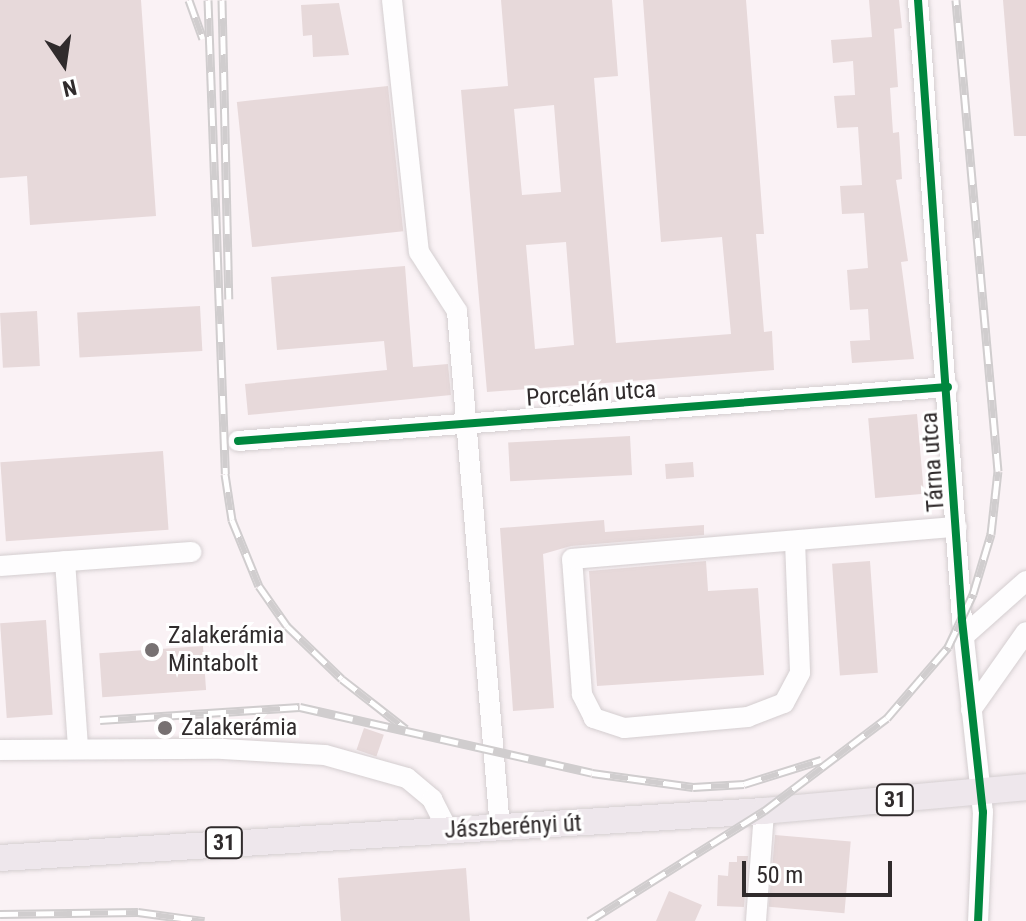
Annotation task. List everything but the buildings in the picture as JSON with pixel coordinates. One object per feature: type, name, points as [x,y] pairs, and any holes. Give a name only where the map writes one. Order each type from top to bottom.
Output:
[{"type":"main road","name":"Jászberényi út","points":[[0,858],[764,811],[1026,787]]},
{"type":"street","points":[[392,0],[419,252],[457,311],[469,424],[500,829]]},
{"type":"street","name":"Tárna utca","points":[[918,0],[964,636],[981,792],[978,921]]},
{"type":"street","name":"Porcelán utca","points":[[238,441],[948,387]]},
{"type":"street","points":[[795,541],[800,673],[784,703],[748,717],[624,728],[594,718],[582,694],[572,559],[957,527]]},
{"type":"street","points":[[0,566],[191,552]]},
{"type":"street","points":[[65,561],[78,749]]},
{"type":"street","points":[[964,636],[1026,581]]},
{"type":"street","points":[[971,710],[1026,632]]},
{"type":"street","points":[[0,750],[282,750],[378,767],[407,778],[432,799],[448,831]]},
{"type":"street","points":[[756,921],[764,811]]},
{"type":"railway","points":[[189,0],[203,39]]},
{"type":"railway","points":[[208,0],[225,474],[232,520],[259,586],[287,626],[342,679],[406,729]]},
{"type":"railway","points":[[222,0],[229,299]]},
{"type":"railway","points":[[589,921],[764,811],[887,718],[948,647],[973,594],[991,534],[998,471],[956,0]]},
{"type":"railway","points":[[100,720],[300,707],[592,773],[693,787],[744,784],[821,760]]},
{"type":"railway","points":[[0,914],[138,912],[204,921]]},
{"type":"cycle path","points":[[918,0],[962,620],[983,812],[978,921]]},
{"type":"cycle path","points":[[238,441],[948,387]]},
{"type":"place","name":"Zalakerámia Mintabolt","points":[[152,650]]},
{"type":"place","name":"Zalakerámia","points":[[165,728]]}]
